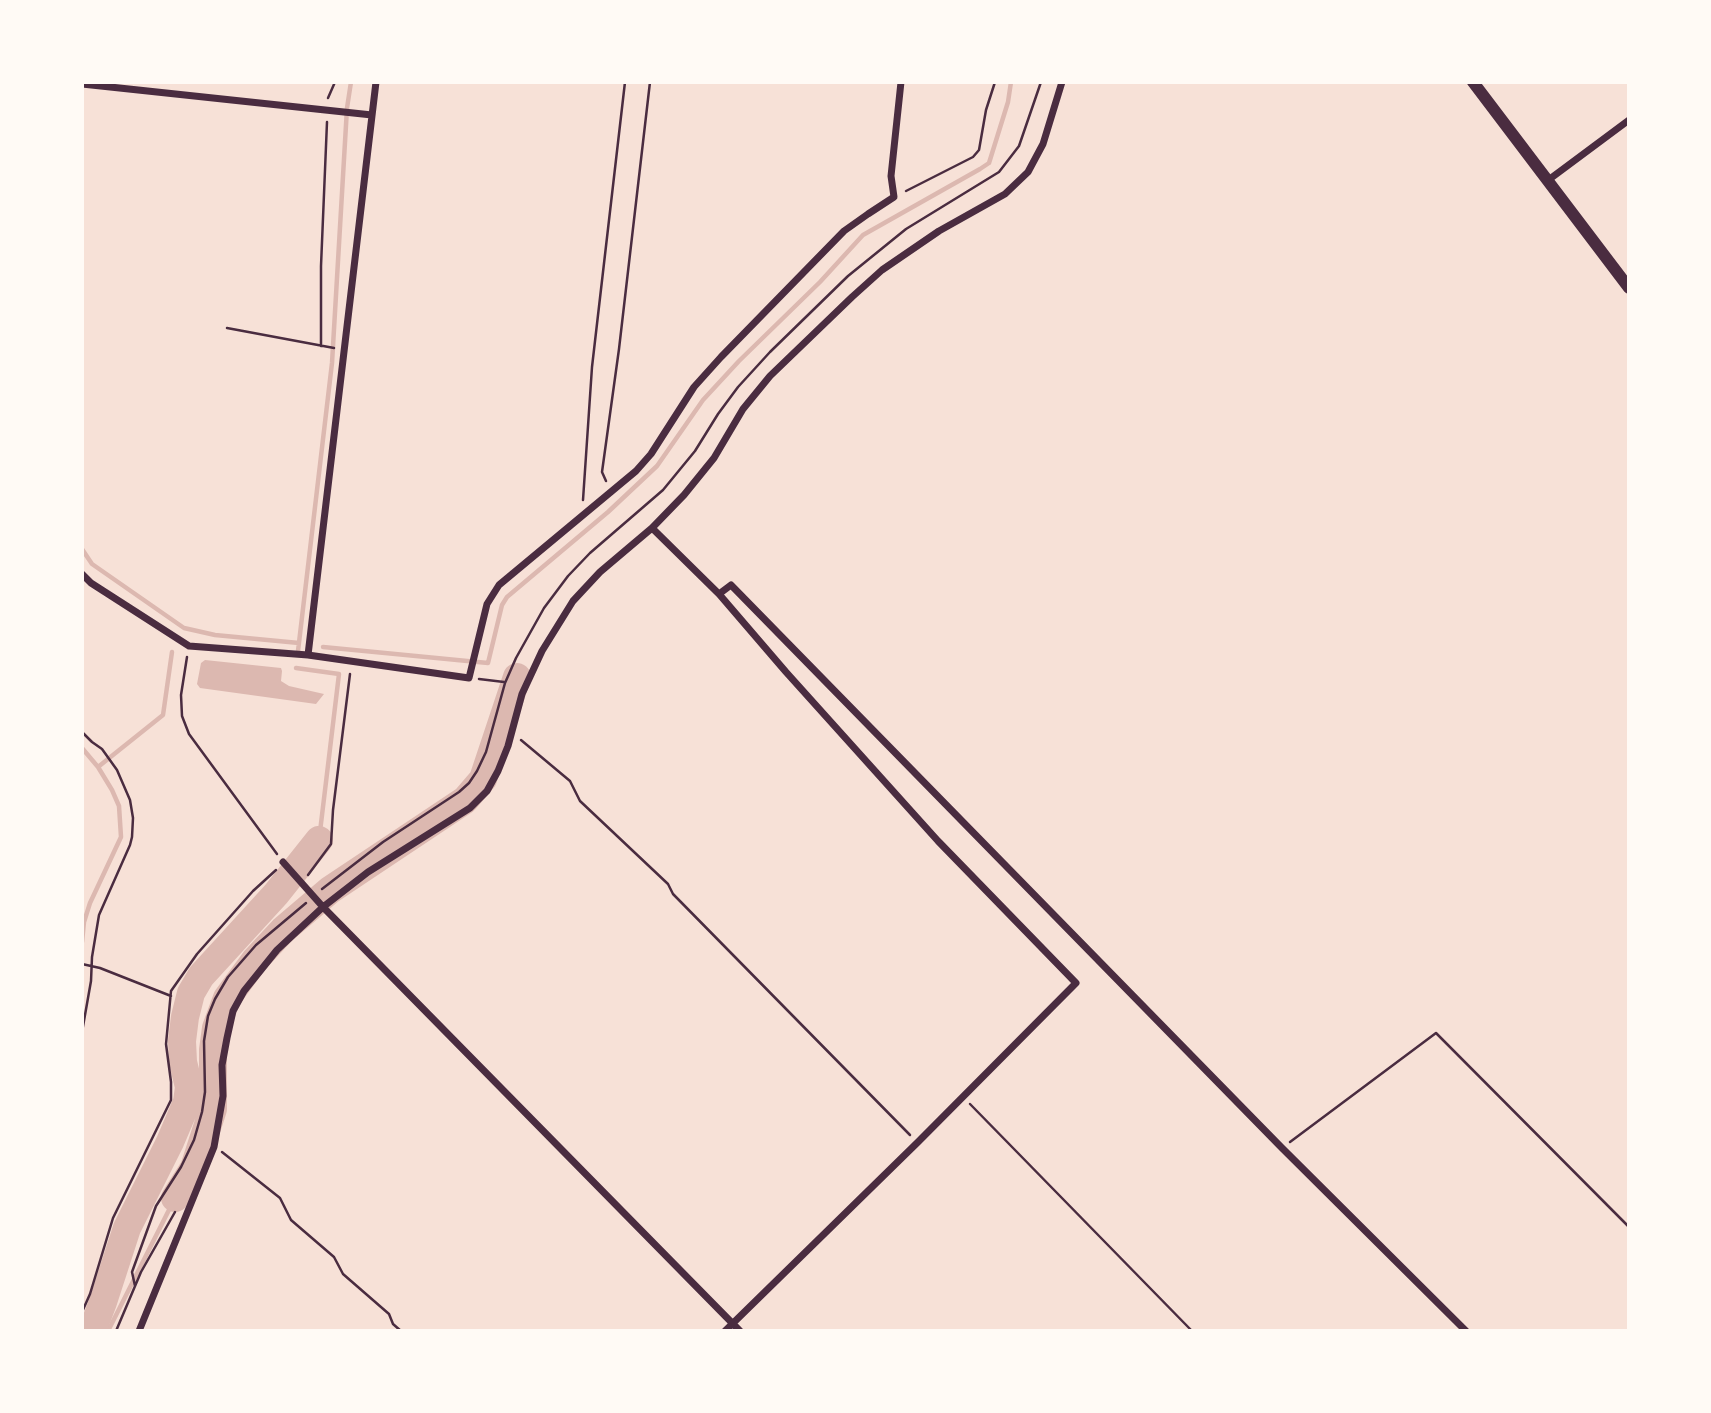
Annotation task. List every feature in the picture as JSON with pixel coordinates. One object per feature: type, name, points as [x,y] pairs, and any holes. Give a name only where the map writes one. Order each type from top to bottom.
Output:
[{"type":"main road","points":[[1473,82],[1629,288]]},
{"type":"street","points":[[308,655],[376,82]]},
{"type":"street","points":[[82,574],[90,583],[188,646],[308,655],[469,678],[487,604],[499,585],[636,471],[651,454],[694,387],[721,357],[844,231],[894,197],[891,176],[901,82]]},
{"type":"street","points":[[139,1331],[214,1147],[223,1096],[222,1065],[233,1011],[244,991],[277,950],[323,907],[368,872],[470,808],[487,791],[498,771],[522,694],[541,651],[573,601],[600,572],[652,528],[684,495],[714,458],[743,409],[770,376],[852,297],[882,270],[939,231],[1005,194],[1028,172],[1043,144],[1062,82]]},
{"type":"street","points":[[82,84],[372,115]]},
{"type":"street","points":[[1547,181],[1629,120]]},
{"type":"street","points":[[652,528],[719,594],[938,841],[1076,983],[725,1331]]},
{"type":"street","points":[[719,594],[731,585],[1282,1148],[1466,1331]]},
{"type":"street","points":[[284,862],[313,897],[740,1331]]},
{"type":"path","points":[[321,346],[327,101],[335,82]]},
{"type":"path","points":[[585,514],[583,501],[592,367],[625,82]]},
{"type":"path","points":[[613,491],[602,472],[650,82]]},
{"type":"path","points":[[894,197],[973,157],[979,150],[986,110],[995,82]]},
{"type":"path","points":[[227,328],[344,349]]},
{"type":"path","points":[[135,1286],[132,1272],[156,1206],[181,1167],[194,1140],[205,1092],[204,1041],[208,1016],[228,977],[256,945],[332,880],[469,783],[486,752],[505,683],[532,628]]},
{"type":"path","points":[[82,1312],[113,1218],[171,1100],[166,1044],[171,991],[197,954],[253,891],[284,862],[189,734],[182,716],[181,695],[188,646]]},
{"type":"path","points":[[301,883],[331,844],[352,662]]},
{"type":"path","points":[[469,678],[505,683]]},
{"type":"path","points":[[82,732],[102,750],[117,770],[130,800],[133,818],[130,845],[99,915],[82,1032]]},
{"type":"path","points":[[511,735],[570,781],[580,801],[668,884],[673,894],[918,1142]]},
{"type":"path","points":[[82,964],[171,996]]},
{"type":"path","points":[[1282,1148],[1436,1033],[1629,1227]]},
{"type":"path","points":[[962,1097],[1192,1331]]},
{"type":"path","points":[[214,1147],[280,1198],[292,1220],[334,1257],[344,1274],[389,1314],[393,1324],[401,1331]]},
{"type":"path","points":[[116,1331],[135,1286],[172,1214],[183,1204],[191,1202]]},
{"type":"path","points":[[82,1291],[90,1294]]},
{"type":"shaded area","points":[[205,660],[281,668],[281,681],[289,686],[324,694],[316,704],[200,688],[197,684],[201,663]]},
{"type":"waterway","points":[[298,651],[332,363],[347,108],[351,82]]},
{"type":"waterway","points":[[323,647],[488,663],[502,605],[507,597],[608,512],[657,466],[703,400],[863,235],[989,163],[1008,102],[1011,82]]},
{"type":"waterway","points":[[82,549],[92,564],[184,628],[215,635],[299,643]]},
{"type":"waterway","points":[[82,942],[90,903],[121,837],[119,806],[98,767],[163,715],[172,652]]},
{"type":"waterway","points":[[296,668],[339,674],[319,840]]},
{"type":"waterway","points":[[175,1198],[194,1168],[213,1109],[213,1050],[216,1028],[227,998],[255,960],[283,930],[330,890],[465,800],[483,779],[517,677]]},
{"type":"waterway","points":[[82,748],[98,767]]},
{"type":"waterway","points":[[92,1331],[127,1228],[187,1102],[189,1087],[183,1062],[182,1041],[191,993],[201,976],[276,894],[319,840]]},
{"type":"waterway","points":[[108,1331],[175,1198]]}]
